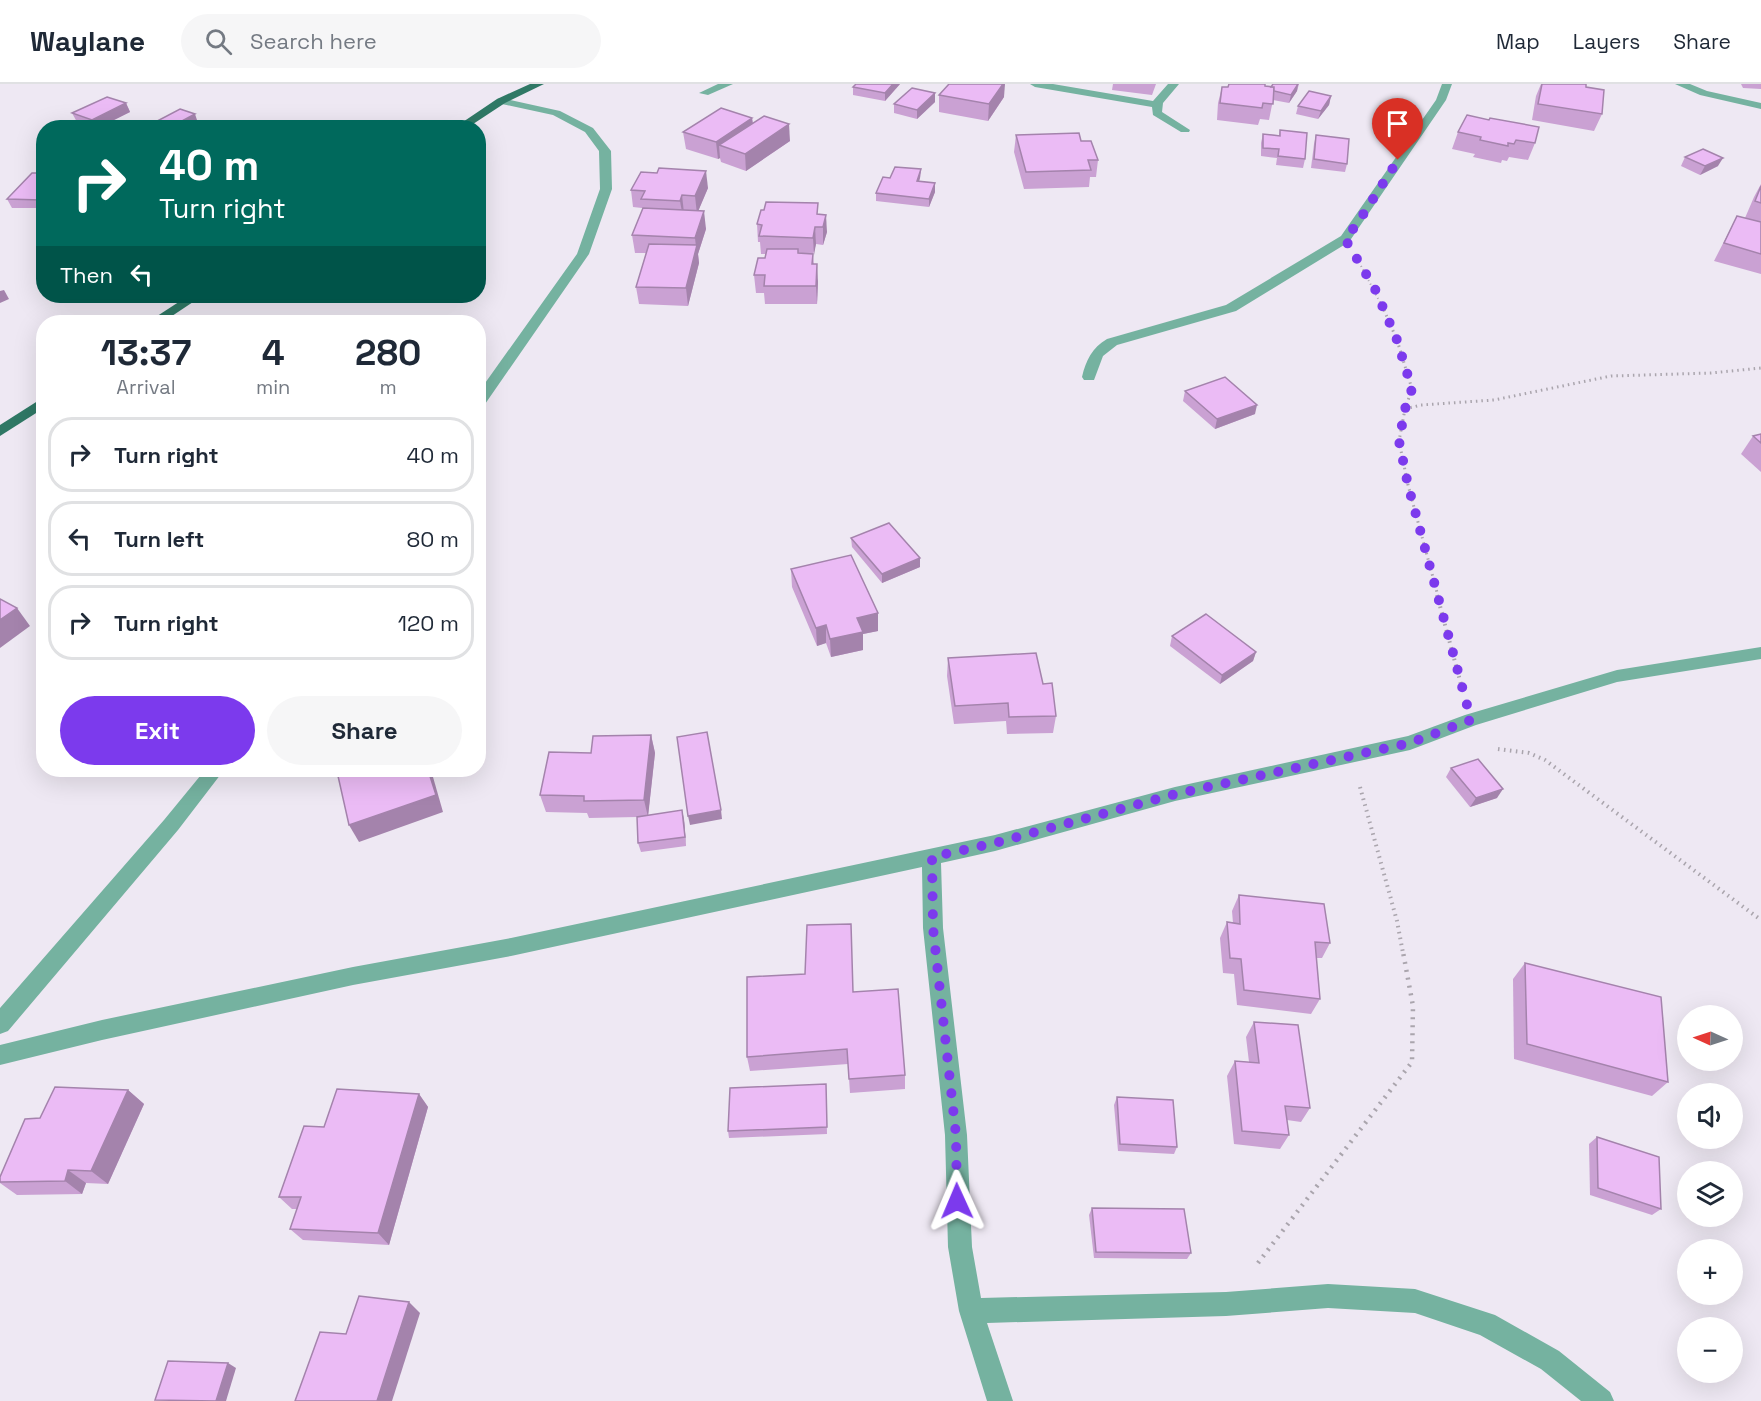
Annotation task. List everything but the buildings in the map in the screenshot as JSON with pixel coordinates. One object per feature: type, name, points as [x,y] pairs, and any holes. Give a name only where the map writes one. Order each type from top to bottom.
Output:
[{"type":"main road","points":[[471,120],[501,101],[539,84]]},
{"type":"main road","points":[[166,315],[185,303]]},
{"type":"main road","points":[[0,432],[36,407]]},
{"type":"street","points":[[704,93],[728,84]]},
{"type":"street","points":[[1035,84],[1157,105]]},
{"type":"street","points":[[1174,84],[1157,105],[1157,113],[1185,130]]},
{"type":"street","points":[[1089,377],[1101,348],[1112,342],[1231,308],[1345,239],[1441,100],[1447,84]]},
{"type":"street","points":[[1680,84],[1704,93],[1761,106]]},
{"type":"street","points":[[486,393],[583,254],[606,189],[605,151],[589,130],[556,113],[501,101]]},
{"type":"street","points":[[0,1055],[102,1030],[330,981],[511,947],[995,843],[1176,794],[1410,743],[1471,720],[1617,676],[1761,653]]},
{"type":"street","points":[[0,1024],[209,777]]},
{"type":"street","points":[[932,857],[933,928],[956,1135],[960,1246],[971,1311],[1000,1401]]},
{"type":"street","points":[[971,1311],[1226,1304],[1328,1296],[1415,1301],[1486,1324],[1550,1360],[1601,1401]]},
{"type":"path","points":[[1345,239],[1375,289],[1397,340],[1412,389],[1405,409],[1399,441],[1408,485],[1471,720]]},
{"type":"path","points":[[1405,409],[1421,405],[1494,400],[1611,376],[1711,373],[1761,368]]},
{"type":"path","points":[[1487,748],[1521,751],[1545,760],[1761,920]]},
{"type":"path","points":[[1226,1304],[1412,1062],[1413,1006],[1399,932],[1352,757]]},
{"type":"route","points":[[957,1201],[956,1135],[933,928],[932,857],[995,843],[1176,794],[1410,743],[1471,720],[1408,485],[1399,441],[1405,409],[1412,389],[1397,340],[1375,289],[1345,239],[1398,160]]}]
